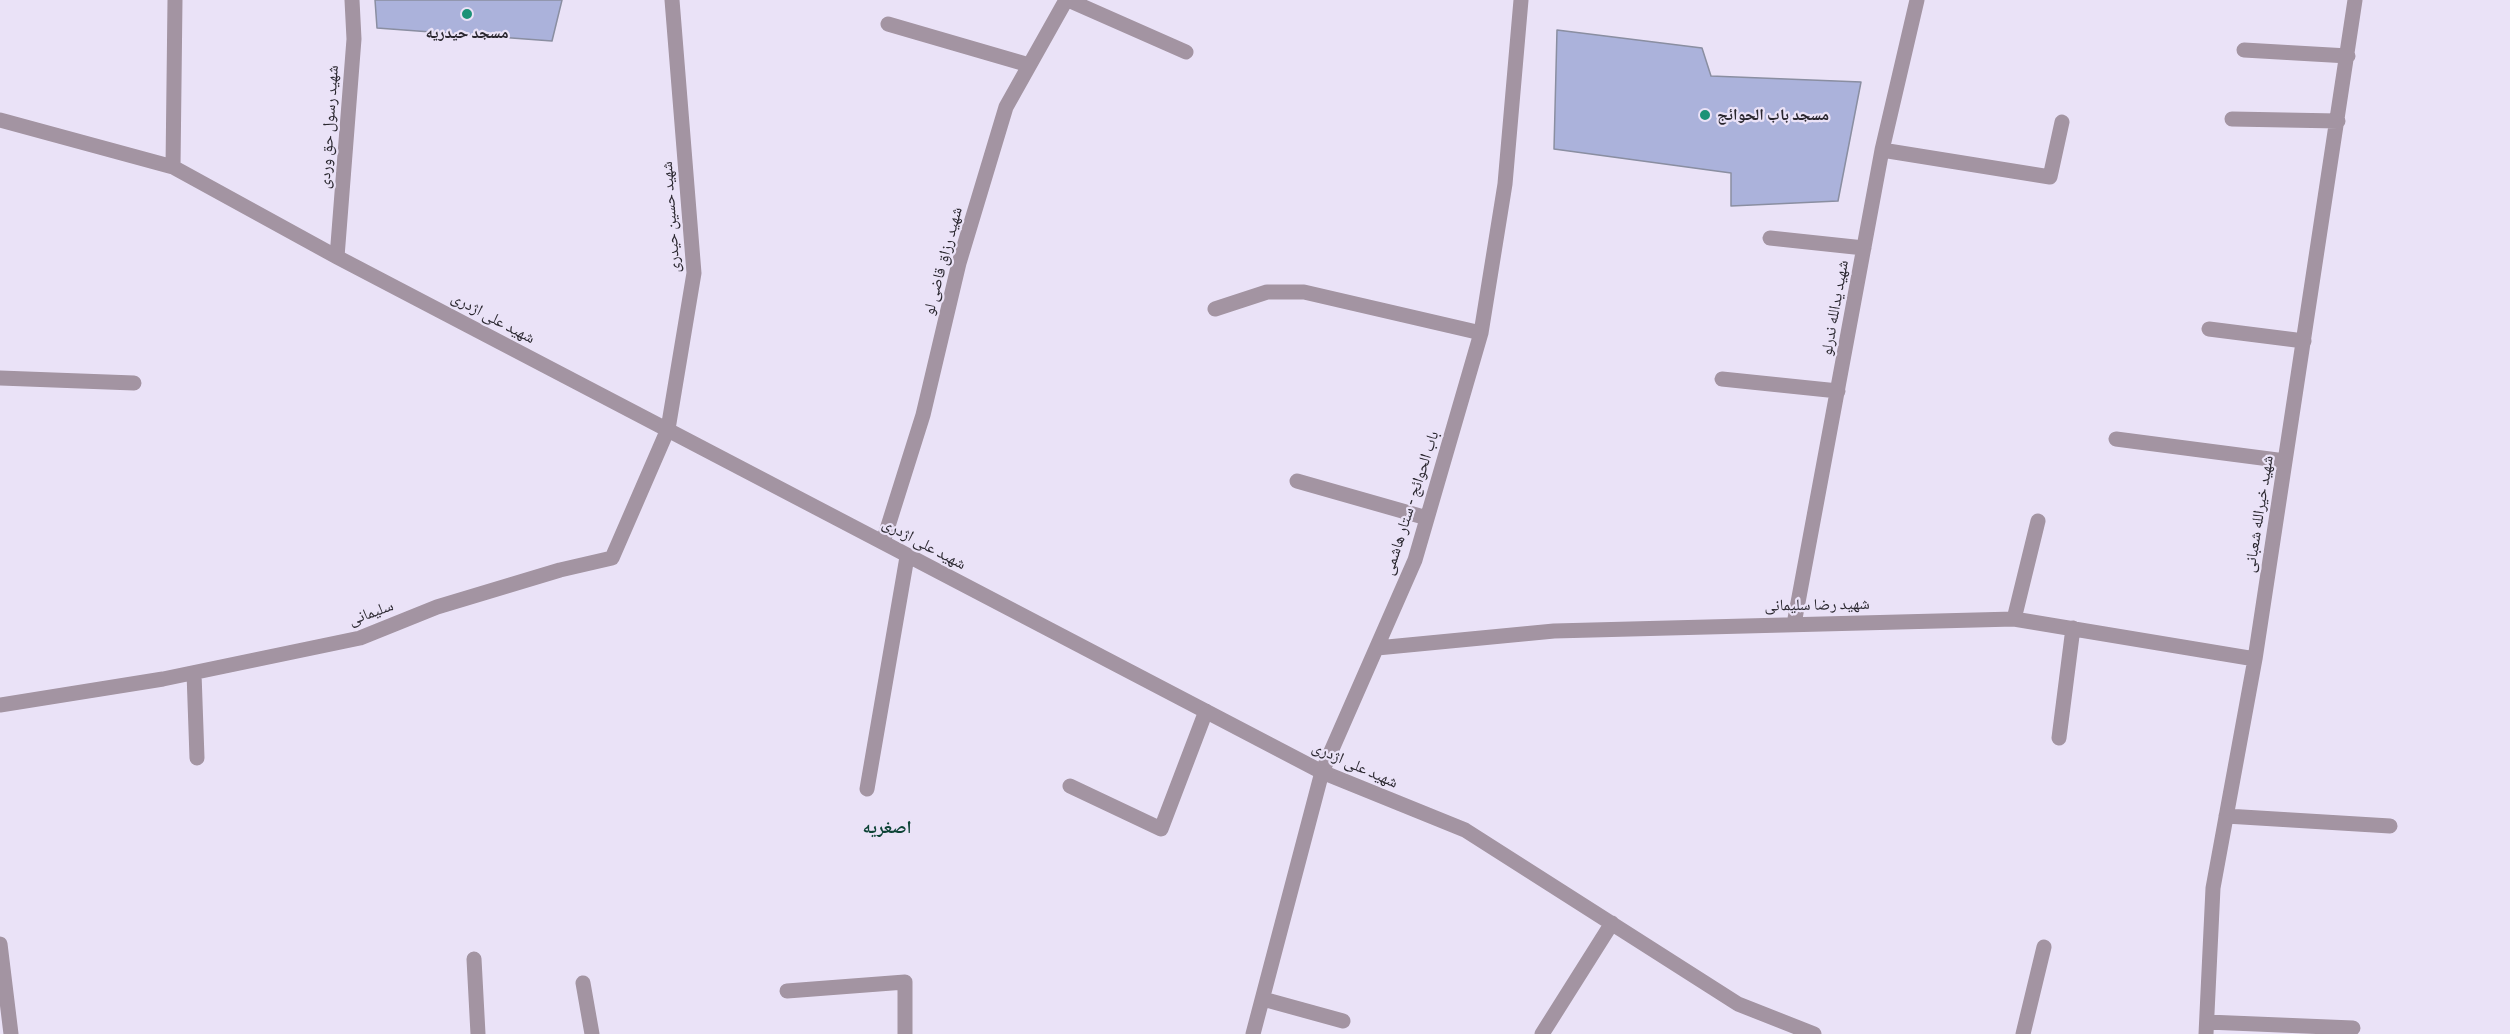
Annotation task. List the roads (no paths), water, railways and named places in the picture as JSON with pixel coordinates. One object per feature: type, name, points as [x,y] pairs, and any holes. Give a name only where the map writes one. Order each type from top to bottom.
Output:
[{"type":"street","points":[[173,167],[175,0]]},
{"type":"street","name":"شهید رسول حق وردی","points":[[337,257],[354,39],[352,0]]},
{"type":"street","name":"شهید حسین حیدری","points":[[668,429],[694,273],[672,0]]},
{"type":"street","points":[[1067,0],[1186,52]]},
{"type":"street","name":"شهید رزاق قاضی لو","points":[[883,542],[923,415],[959,263],[1006,107],[1067,0]]},
{"type":"street","name":"باب الحوائج - ستار هاشمی","points":[[1253,1034],[1322,772],[1415,560],[1481,333],[1505,184],[1521,0]]},
{"type":"street","name":"شهید یدالله ندرلو","points":[[1794,624],[1882,150],[1917,0]]},
{"type":"street","name":"شهید خیرالله شعبانی","points":[[2206,1028],[2213,888],[2255,659],[2355,0]]},
{"type":"street","points":[[888,24],[1029,65]]},
{"type":"street","points":[[2244,50],[2348,56]]},
{"type":"street","points":[[2232,119],[2338,121]]},
{"type":"street","name":"شهید علی اژدری","points":[[0,120],[173,167],[337,257],[1322,772],[1465,830],[1738,1004],[1814,1034]]},
{"type":"street","points":[[1882,150],[2050,177],[2062,122]]},
{"type":"street","points":[[1770,238],[1864,248]]},
{"type":"street","points":[[1215,309],[1267,292],[1304,292],[1481,333]]},
{"type":"street","points":[[2209,329],[2304,341]]},
{"type":"street","points":[[0,378],[134,383]]},
{"type":"street","points":[[1722,379],[1838,391]]},
{"type":"street","name":"سلیمانی","points":[[0,705],[194,673],[360,638],[437,607],[560,570],[612,558],[668,429]]},
{"type":"street","points":[[2116,439],[2285,461]]},
{"type":"street","points":[[1298,481],[1428,518]]},
{"type":"street","points":[[2014,619],[2038,521]]},
{"type":"street","points":[[867,789],[908,557]]},
{"type":"street","name":"شهید رضا سلیمانی","points":[[1377,648],[1554,631],[2014,619],[2255,659]]},
{"type":"street","points":[[2059,738],[2073,628]]},
{"type":"street","points":[[194,673],[197,758]]},
{"type":"street","points":[[1070,786],[1161,829],[1206,711]]},
{"type":"street","points":[[2226,816],[2390,826]]},
{"type":"street","points":[[1542,1034],[1612,923]]},
{"type":"street","points":[[0,944],[11,1034]]},
{"type":"street","points":[[2023,1034],[2044,947]]},
{"type":"street","points":[[474,959],[478,1034]]},
{"type":"street","points":[[787,991],[905,982],[905,1034]]},
{"type":"street","points":[[584,983],[592,1034]]},
{"type":"street","points":[[1263,999],[1343,1021]]},
{"type":"street","points":[[2206,1028],[2353,1028]]},
{"type":"place","name":"مسجد حیدریه","points":[[467,14]]},
{"type":"place","name":"مسجد باب الحوائج","points":[[1705,115]]},
{"type":"district","name":"اصغریه","points":[[887,828]]}]
